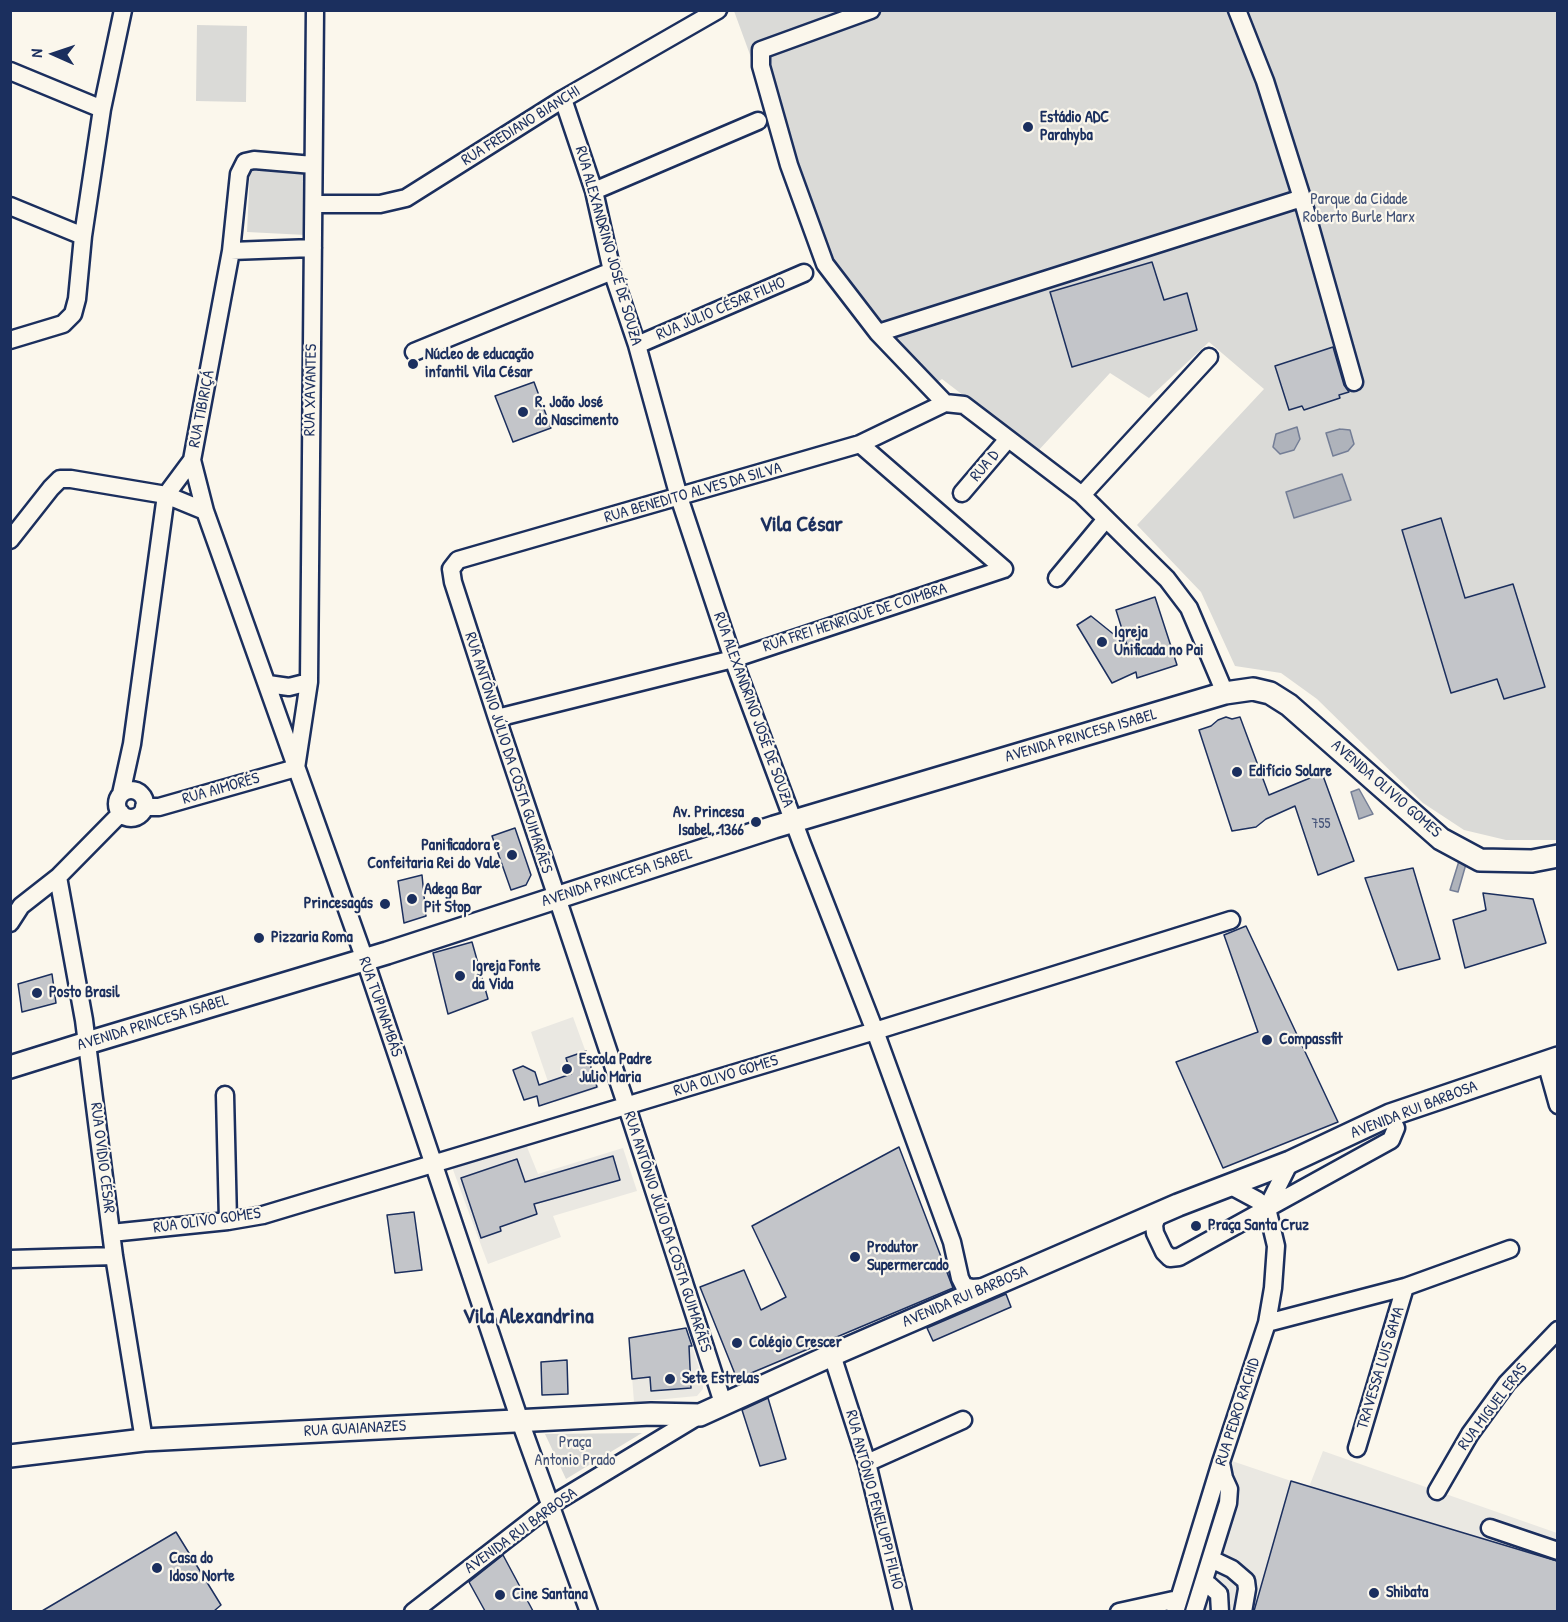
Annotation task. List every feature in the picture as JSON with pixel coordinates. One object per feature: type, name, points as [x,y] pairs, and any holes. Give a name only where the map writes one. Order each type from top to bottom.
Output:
[{"type":"main road","name":"AVENIDA OLIVIO GOMES","points":[[1225,693],[1253,689],[1270,693],[1289,705],[1441,839],[1480,860],[1532,861],[1557,856]]},
{"type":"main road","name":"AVENIDA PRINCESA ISABEL","points":[[10,1067],[365,960],[794,822],[1225,693]]},
{"type":"main road","name":"AVENIDA RUI BARBOSA","points":[[700,1414],[1158,1214],[1290,1162],[1390,1115],[1552,1060]]},
{"type":"main road","name":"RUA GUAIANAZES","points":[[10,1456],[144,1440],[651,1414],[700,1414]]},
{"type":"street","points":[[10,340],[63,324],[72,314],[77,299],[83,236],[102,109],[123,10]]},
{"type":"street","name":"RUA XAVANTES","points":[[296,768],[309,682],[315,10]]},
{"type":"street","name":"RUA FREDIANO BIANCHI","points":[[315,204],[380,204],[406,198],[563,99],[718,10]]},
{"type":"street","points":[[871,10],[761,50],[761,66],[789,165],[825,264],[878,333],[945,403],[964,405],[1082,495],[1167,579],[1189,608],[1225,693]]},
{"type":"street","points":[[1237,10],[1265,81],[1302,198],[1354,382]]},
{"type":"street","points":[[10,71],[102,109]]},
{"type":"street","name":"RUA ALEXANDRINO JOSÉ DE SOUZA","points":[[563,99],[594,191],[612,271],[637,345],[679,497],[733,659],[875,1031],[952,1242],[960,1278],[964,1286],[972,1288],[990,1286]]},
{"type":"street","points":[[594,191],[758,121]]},
{"type":"street","name":"RUA TIBIRIÇÁ","points":[[121,813],[117,802],[134,797],[132,744],[166,495],[192,460],[231,251],[239,174],[245,162],[254,160],[314,165]]},
{"type":"street","points":[[878,333],[1302,198]]},
{"type":"street","points":[[10,206],[83,236]]},
{"type":"street","points":[[231,251],[313,248]]},
{"type":"street","points":[[414,352],[612,271]]},
{"type":"street","name":"RUA JÚLIO CÉSAR FILHO","points":[[637,345],[804,273]]},
{"type":"street","points":[[1082,495],[1209,357]]},
{"type":"street","name":"RUA BENEDITO ALVES DA SILVA","points":[[453,582],[451,569],[458,560],[860,444],[945,403]]},
{"type":"street","name":"RUA D","points":[[962,493],[1008,439]]},
{"type":"street","name":"RUA FREI HENRIQUE DE COIMBRA","points":[[497,718],[733,659],[1004,569],[860,444]]},
{"type":"street","name":"RUA TUPINAMBÁS","points":[[192,460],[205,511],[365,960],[520,1421],[589,1611]]},
{"type":"street","points":[[10,540],[51,488],[60,480],[71,478],[166,495],[205,511]]},
{"type":"street","points":[[1057,578],[1106,519]]},
{"type":"street","name":"RUA ANTÔNIO JÚLIO DA COSTA GUIMARÃES","points":[[453,582],[555,898],[627,1107],[723,1403]]},
{"type":"street","points":[[268,684],[289,687],[309,682]]},
{"type":"street","name":"RUA AIMORÉS","points":[[134,797],[159,807],[296,768]]},
{"type":"street","name":"RUA AIMORÉS","points":[[121,813],[133,818],[140,814],[134,797]]},
{"type":"street","points":[[10,923],[21,906],[58,877],[121,813]]},
{"type":"street","name":"RUA OVÍDIO CÉSAR","points":[[58,877],[87,1043],[114,1256],[144,1440]]},
{"type":"street","name":"RUA OLIVO GOMES","points":[[111,1233],[264,1215],[627,1107],[1231,920]]},
{"type":"street","points":[[1552,1060],[1557,1105]]},
{"type":"street","points":[[225,1095],[228,1221]]},
{"type":"street","points":[[1158,1214],[1154,1224],[1155,1233],[1164,1252],[1170,1257],[1179,1257],[1391,1140],[1396,1128],[1390,1115]]},
{"type":"street","points":[[1267,1208],[1290,1162]]},
{"type":"street","points":[[1231,1186],[1267,1208]]},
{"type":"street","name":"RUA PEDRO RACHID","points":[[1177,1605],[1221,1461],[1267,1323],[1274,1288],[1276,1246],[1267,1208]]},
{"type":"street","points":[[1267,1323],[1405,1287],[1510,1249]]},
{"type":"street","points":[[10,1259],[114,1256]]},
{"type":"street","name":"TRAVESSA LUIS GAMA","points":[[1357,1448],[1405,1287]]},
{"type":"street","name":"RUA MIGUEL ERAS","points":[[1437,1491],[1470,1434],[1507,1383],[1557,1330]]},
{"type":"street","name":"RUA ANTÔNIO PENELUPPI FILHO","points":[[832,1355],[867,1462],[903,1611]]},
{"type":"street","name":"AVENIDA RUI BARBOSA","points":[[413,1611],[551,1505],[700,1414]]},
{"type":"street","points":[[867,1462],[963,1420]]},
{"type":"street","points":[[1194,1611],[1228,1503],[1229,1489],[1221,1461]]},
{"type":"street","points":[[1490,1528],[1557,1551]]},
{"type":"street","points":[[1211,1559],[1232,1569],[1246,1581],[1243,1611]]},
{"type":"street","points":[[1203,1584],[1209,1585],[1219,1594],[1220,1611]]},
{"type":"street","points":[[1119,1611],[1177,1605]]},
{"type":"shaded area","points":[[1297,427],[1300,439],[1294,450],[1280,454],[1273,447],[1276,434]]},
{"type":"shaded area","points":[[1340,429],[1350,430],[1354,444],[1348,451],[1333,456],[1326,433]]},
{"type":"shaded area","points":[[1342,474],[1351,500],[1294,518],[1286,492]]},
{"type":"shaded area","points":[[1359,789],[1373,814],[1359,819],[1351,792]]},
{"type":"shaded area","points":[[1459,861],[1466,864],[1458,892],[1450,890]]},
{"type":"shaded area","name":"Escola Padre Julio Maria","points":[[573,1017],[599,1088],[555,1102],[531,1032]]},
{"type":"shaded area","points":[[525,1142],[538,1174],[623,1148],[637,1191],[553,1216],[561,1237],[488,1264],[452,1167]]},
{"type":"shaded area","points":[[686,1328],[703,1380],[703,1389],[697,1396],[634,1402],[629,1338]]},
{"type":"shaded area","name":"Shibata","points":[[1323,1451],[1557,1533],[1557,1611],[1201,1612],[1230,1473],[1229,1460],[1309,1487]]},
{"type":"green space","name":"Parque da Cidade Roberto Burle Marx","points":[[734,11],[1557,11],[1557,840],[1506,840],[1464,830],[1423,803],[1317,699],[1281,673],[1235,666],[1201,592],[1137,525],[1264,389],[1209,342],[1149,398],[1110,373],[1037,452],[942,379],[923,392],[867,334],[825,282],[790,164]]},
{"type":"green space","points":[[197,25],[247,26],[246,102],[196,101]]},
{"type":"green space","points":[[250,170],[308,173],[306,235],[247,232]]},
{"type":"green space","name":"Praça Antonio Prado","points":[[642,1433],[566,1479],[545,1434]]},
{"type":"building","points":[[1152,262],[1164,300],[1187,293],[1197,330],[1072,367],[1050,292]]},
{"type":"building","points":[[1333,347],[1344,385],[1349,392],[1339,395],[1340,398],[1304,410],[1302,406],[1289,410],[1275,366]]},
{"type":"building","name":"R. João José do Nascimento","points":[[534,382],[551,428],[513,442],[495,396]]},
{"type":"building","points":[[1441,518],[1465,598],[1513,584],[1545,687],[1504,699],[1497,679],[1451,693],[1402,530]]},
{"type":"building","points":[[1155,597],[1177,665],[1137,678],[1136,672],[1112,683],[1077,625],[1091,616],[1127,645],[1116,610]]},
{"type":"building","points":[[1226,717],[1232,719],[1240,717],[1269,795],[1322,773],[1354,861],[1318,875],[1295,806],[1266,819],[1256,827],[1232,831],[1199,730]]},
{"type":"building","name":"Panificadora e Confeitaria Rei do Vale","points":[[515,828],[531,875],[526,885],[511,890],[492,836]]},
{"type":"building","points":[[1413,868],[1440,959],[1398,970],[1365,878]]},
{"type":"building","name":"Adega Bar Pit Stop","points":[[422,875],[426,916],[404,923],[398,881]]},
{"type":"building","points":[[1483,893],[1533,899],[1546,943],[1465,968],[1453,920],[1486,910]]},
{"type":"building","name":"Compassfit","points":[[1246,926],[1338,1122],[1223,1168],[1176,1062],[1258,1032],[1224,935]]},
{"type":"building","name":"Igreja Fonte da Vida","points":[[472,942],[488,999],[448,1014],[433,953]]},
{"type":"building","name":"Posto Brasil","points":[[52,974],[56,1003],[22,1012],[18,984]]},
{"type":"building","points":[[586,1051],[597,1087],[539,1106],[537,1096],[524,1100],[513,1070],[523,1066],[535,1072],[539,1085],[571,1074],[566,1058]]},
{"type":"building","name":"Produtor Supermercado","points":[[899,1147],[953,1288],[737,1379],[700,1287],[744,1270],[761,1310],[786,1297],[752,1226]]},
{"type":"building","points":[[613,1156],[620,1180],[534,1204],[537,1214],[500,1227],[501,1231],[481,1238],[461,1178],[517,1159],[525,1182]]},
{"type":"building","points":[[414,1212],[422,1270],[395,1273],[387,1215]]},
{"type":"building","points":[[1006,1294],[1011,1307],[933,1341],[927,1328]]},
{"type":"building","points":[[686,1328],[692,1346],[689,1346],[691,1388],[651,1391],[650,1377],[632,1379],[629,1338]]},
{"type":"building","points":[[567,1360],[568,1394],[542,1395],[541,1362]]},
{"type":"building","points":[[768,1398],[786,1459],[760,1466],[742,1410]]},
{"type":"building","name":"Shibata","points":[[1291,1481],[1557,1561],[1557,1611],[1254,1611]]},
{"type":"building","name":"Casa do Idoso Norte","points":[[176,1532],[221,1605],[214,1611],[42,1611]]},
{"type":"building","name":"Cine Santana","points":[[503,1555],[533,1611],[485,1611],[469,1582]]},
{"type":"place","name":"Estádio ADC Parahyba","points":[[1028,127]]},
{"type":"place","name":"Núcleo de educação infantil Vila César","points":[[413,364]]},
{"type":"place","name":"R. João José do Nascimento","points":[[523,412]]},
{"type":"place","name":"Igreja Unificada no Pai","points":[[1102,642]]},
{"type":"place","name":"Edifício Solare","points":[[1237,772]]},
{"type":"place","name":"Av. Princesa Isabel, 1366","points":[[756,822]]},
{"type":"place","name":"Panificadora e Confeitaria Rei do Vale","points":[[512,855]]},
{"type":"place","name":"Adega Bar Pit Stop","points":[[412,899]]},
{"type":"place","name":"Princesagás","points":[[385,904]]},
{"type":"place","name":"Pizzaria Roma","points":[[259,938]]},
{"type":"place","name":"Igreja Fonte da Vida","points":[[460,976]]},
{"type":"place","name":"Posto Brasil","points":[[37,993]]},
{"type":"place","name":"Compassfit","points":[[1267,1040]]},
{"type":"place","name":"Escola Padre Julio Maria","points":[[567,1069]]},
{"type":"place","name":"Praça Santa Cruz","points":[[1196,1226]]},
{"type":"place","name":"Produtor Supermercado","points":[[855,1257]]},
{"type":"place","name":"Colégio Crescer","points":[[737,1343]]},
{"type":"place","name":"Sete Estrelas","points":[[670,1379]]},
{"type":"place","name":"Casa do Idoso Norte","points":[[157,1568]]},
{"type":"place","name":"Shibata","points":[[1374,1593]]},
{"type":"place","name":"Cine Santana","points":[[500,1595]]},
{"type":"district","name":"Vila César","points":[[801,525]]},
{"type":"district","name":"Vila Alexandrina","points":[[528,1317]]}]
